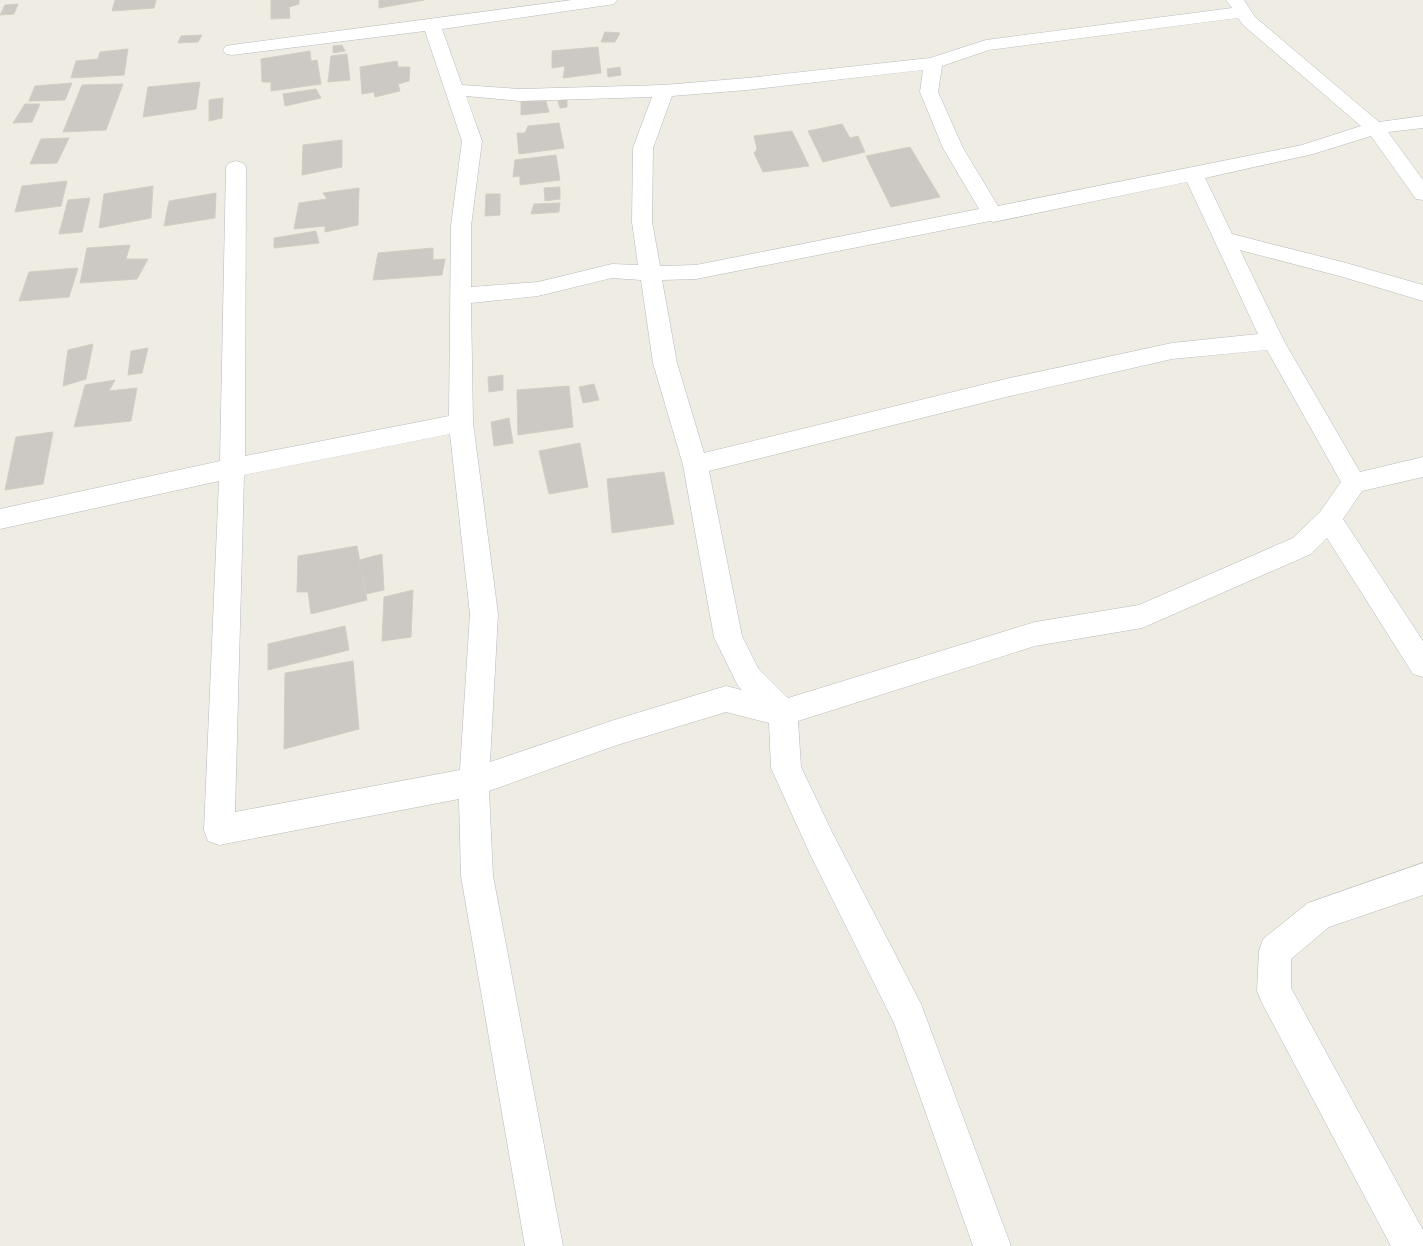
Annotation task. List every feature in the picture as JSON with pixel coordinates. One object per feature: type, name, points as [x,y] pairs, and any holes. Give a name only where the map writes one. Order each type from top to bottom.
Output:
[{"type":"street","points":[[232,50],[432,25],[608,0]]},
{"type":"street","points":[[454,90],[520,95],[664,91],[747,84],[933,63],[986,45],[1239,6],[1249,20],[1375,128],[1423,194]]},
{"type":"street","points":[[432,25],[472,141],[461,226],[461,423],[484,614],[474,782],[477,876],[544,1246]]},
{"type":"street","points":[[933,63],[929,92],[953,148],[993,215]]},
{"type":"street","points":[[664,91],[643,148],[642,222],[652,273],[665,363],[695,465],[728,637],[748,677],[784,713],[786,768],[821,843],[909,1016],[992,1246]]},
{"type":"street","points":[[461,296],[538,289],[612,271],[652,273],[696,272],[993,215],[1193,174],[1306,150],[1375,128],[1423,122]]},
{"type":"street","points":[[236,167],[232,468],[219,830],[474,782],[614,732],[726,699],[784,713],[1035,634],[1142,616],[1302,546],[1329,519],[1354,483],[1423,467]]},
{"type":"street","points":[[1193,174],[1273,341],[1354,483]]},
{"type":"street","points":[[1223,238],[1278,254],[1346,270],[1423,293]]},
{"type":"street","points":[[695,465],[1010,387],[1172,351],[1273,341]]},
{"type":"street","points":[[0,519],[232,468],[461,423]]},
{"type":"street","points":[[1329,519],[1423,665]]},
{"type":"street","points":[[1411,1246],[1274,991],[1275,951],[1318,914],[1423,879]]},
{"type":"building","points":[[115,0],[156,0],[154,8],[112,11]]},
{"type":"building","points":[[271,0],[299,0],[299,4],[289,7],[290,18],[271,19]]},
{"type":"building","points":[[379,0],[424,0],[379,8]]},
{"type":"building","points":[[18,4],[14,14],[0,15],[5,5]]},
{"type":"building","points":[[605,32],[620,33],[615,42],[601,42]]},
{"type":"building","points":[[202,35],[198,42],[178,43],[181,36]]},
{"type":"building","points":[[342,45],[345,51],[333,53],[333,46]]},
{"type":"building","points":[[598,47],[601,73],[563,78],[565,66],[552,68],[552,51]]},
{"type":"building","points":[[128,49],[124,75],[71,78],[76,61],[98,59],[100,52]]},
{"type":"building","points":[[310,51],[311,61],[317,60],[321,84],[271,91],[271,82],[262,82],[261,59]]},
{"type":"building","points":[[347,54],[350,80],[328,82],[331,56]]},
{"type":"building","points":[[397,61],[398,67],[410,67],[409,81],[398,84],[400,91],[375,97],[374,92],[362,94],[360,67]]},
{"type":"building","points":[[620,67],[621,75],[608,77],[607,69]]},
{"type":"building","points":[[200,82],[196,109],[143,117],[148,87]]},
{"type":"building","points":[[72,83],[65,100],[29,101],[35,86]]},
{"type":"building","points":[[123,84],[106,130],[63,132],[82,85]]},
{"type":"building","points":[[316,89],[321,98],[285,106],[283,94]]},
{"type":"building","points":[[223,98],[222,118],[209,121],[209,100]]},
{"type":"building","points":[[567,99],[567,107],[560,108],[558,101]]},
{"type":"building","points":[[546,101],[549,112],[521,115],[521,102]]},
{"type":"building","points":[[25,104],[40,104],[32,122],[13,123]]},
{"type":"building","points":[[559,123],[564,148],[519,154],[517,133],[525,133],[528,126]]},
{"type":"building","points":[[842,124],[850,138],[858,136],[865,152],[823,162],[808,131]]},
{"type":"building","points":[[792,131],[809,166],[763,172],[754,153],[757,149],[754,136]]},
{"type":"building","points":[[69,138],[57,163],[30,164],[41,139]]},
{"type":"building","points":[[342,140],[342,167],[302,175],[303,145]]},
{"type":"building","points":[[910,147],[940,197],[891,207],[866,156]]},
{"type":"building","points":[[556,155],[560,180],[520,185],[520,176],[513,177],[515,160]]},
{"type":"building","points":[[67,181],[61,206],[15,212],[22,186]]},
{"type":"building","points":[[153,186],[151,218],[99,228],[104,194]]},
{"type":"building","points":[[560,187],[560,199],[545,201],[544,188]]},
{"type":"building","points":[[359,188],[358,225],[325,232],[325,226],[294,229],[299,203],[327,199],[323,193]]},
{"type":"building","points":[[216,193],[215,218],[164,226],[169,201]]},
{"type":"building","points":[[486,194],[500,194],[500,215],[485,216]]},
{"type":"building","points":[[90,198],[82,232],[59,234],[68,200]]},
{"type":"building","points":[[560,203],[559,212],[531,214],[534,204]]},
{"type":"building","points":[[316,231],[319,243],[274,248],[274,238]]},
{"type":"building","points":[[130,245],[126,259],[148,259],[137,279],[80,283],[87,248]]},
{"type":"building","points":[[433,248],[433,260],[445,259],[442,275],[373,280],[378,253]]},
{"type":"building","points":[[78,268],[69,297],[19,301],[29,272]]},
{"type":"building","points":[[93,344],[86,379],[63,386],[68,350]]},
{"type":"building","points":[[148,348],[142,373],[128,375],[131,351]]},
{"type":"building","points":[[503,375],[503,390],[489,392],[488,377]]},
{"type":"building","points":[[115,380],[109,391],[137,388],[131,421],[74,427],[85,385]]},
{"type":"building","points":[[594,384],[599,400],[583,403],[579,387]]},
{"type":"building","points":[[569,386],[573,427],[518,435],[517,390]]},
{"type":"building","points":[[509,418],[513,443],[494,446],[491,422]]},
{"type":"building","points":[[53,432],[43,484],[5,490],[16,437]]},
{"type":"building","points":[[580,443],[588,487],[549,494],[539,451]]},
{"type":"building","points":[[664,472],[674,524],[612,533],[607,479]]},
{"type":"building","points":[[357,546],[367,600],[311,614],[308,592],[297,592],[298,556]]},
{"type":"building","points":[[382,554],[384,590],[366,594],[359,560]]},
{"type":"building","points":[[413,590],[411,637],[382,641],[384,597]]},
{"type":"building","points":[[345,626],[349,650],[268,670],[268,644]]},
{"type":"building","points":[[353,661],[359,729],[284,749],[285,673]]}]
